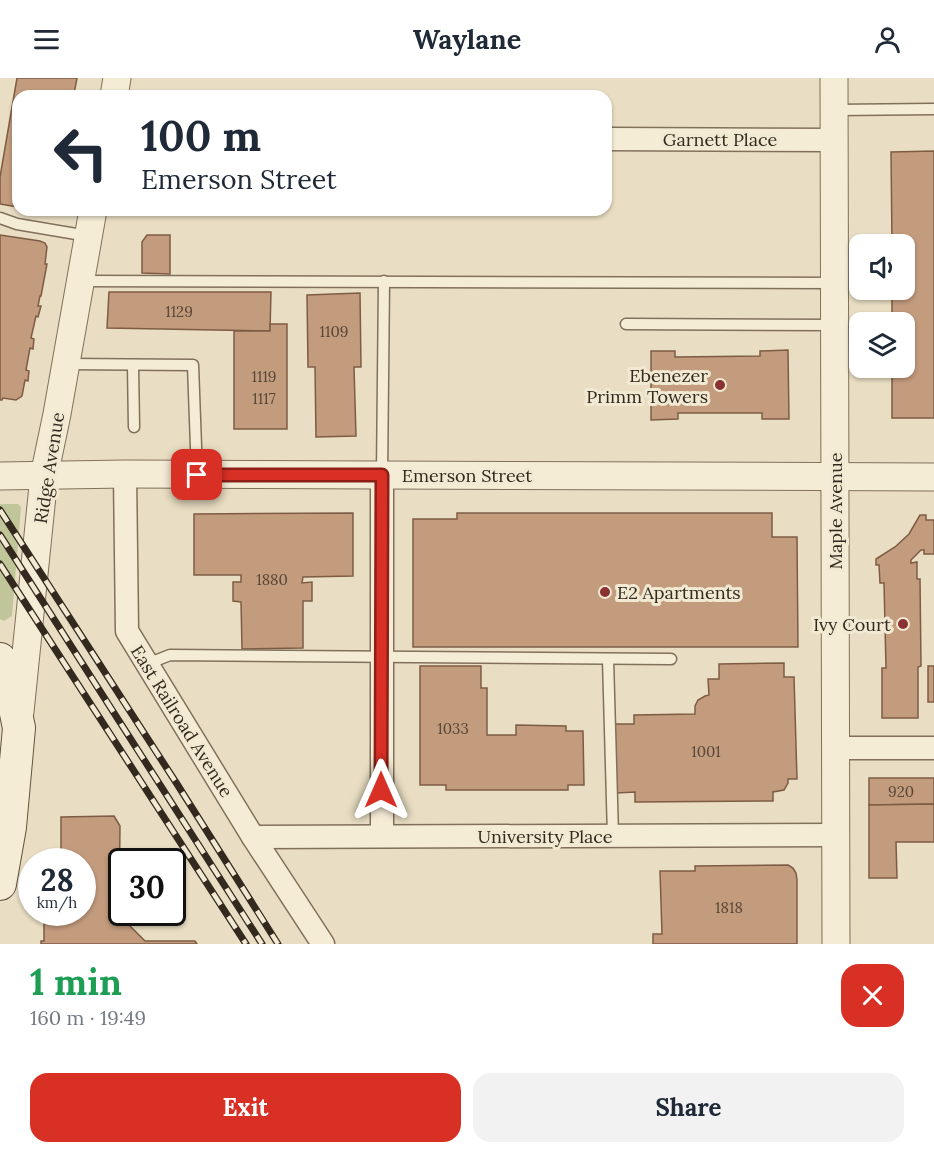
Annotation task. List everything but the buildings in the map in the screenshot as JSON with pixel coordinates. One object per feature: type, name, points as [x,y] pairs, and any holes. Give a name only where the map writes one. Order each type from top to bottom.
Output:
[{"type":"main road","points":[[0,658],[9,679],[19,728],[5,824],[0,884]]},
{"type":"street","name":"Maple Avenue","points":[[834,78],[837,944]]},
{"type":"street","name":"Garnett Place","points":[[612,139],[835,140]]},
{"type":"street","name":"Ridge Avenue","points":[[19,728],[44,476],[91,223]]},
{"type":"street","name":"Emerson Street","points":[[0,476],[125,474],[934,477]]},
{"type":"street","name":"East Railroad Avenue","points":[[125,474],[127,631],[253,837],[323,944]]},
{"type":"street","points":[[382,475],[382,836]]},
{"type":"street","points":[[837,748],[934,748]]},
{"type":"street","name":"University Place","points":[[253,837],[836,835]]},
{"type":"lane","points":[[834,110],[934,110]]},
{"type":"lane","points":[[0,218],[18,224],[91,223]]},
{"type":"lane","points":[[81,280],[835,283]]},
{"type":"lane","points":[[382,475],[384,281]]},
{"type":"lane","points":[[626,324],[835,325]]},
{"type":"lane","points":[[66,364],[193,365],[197,475]]},
{"type":"lane","points":[[133,365],[134,427]]},
{"type":"lane","points":[[147,664],[170,655],[671,659]]},
{"type":"lane","points":[[608,659],[613,836]]},
{"type":"green space","points":[[0,504],[18,504],[21,507],[12,616],[4,621],[0,619]]},
{"type":"railway","points":[[0,510],[278,944]]},
{"type":"railway","points":[[0,535],[262,944]]},
{"type":"railway","points":[[0,564],[246,944]]},
{"type":"place","name":"Ebenezer Primm Towers","points":[[720,385]]},
{"type":"place","name":"E2 Apartments","points":[[605,592]]},
{"type":"place","name":"Ivy Court","points":[[903,624]]},
{"type":"route","points":[[197,475],[382,475],[381,790]]}]
